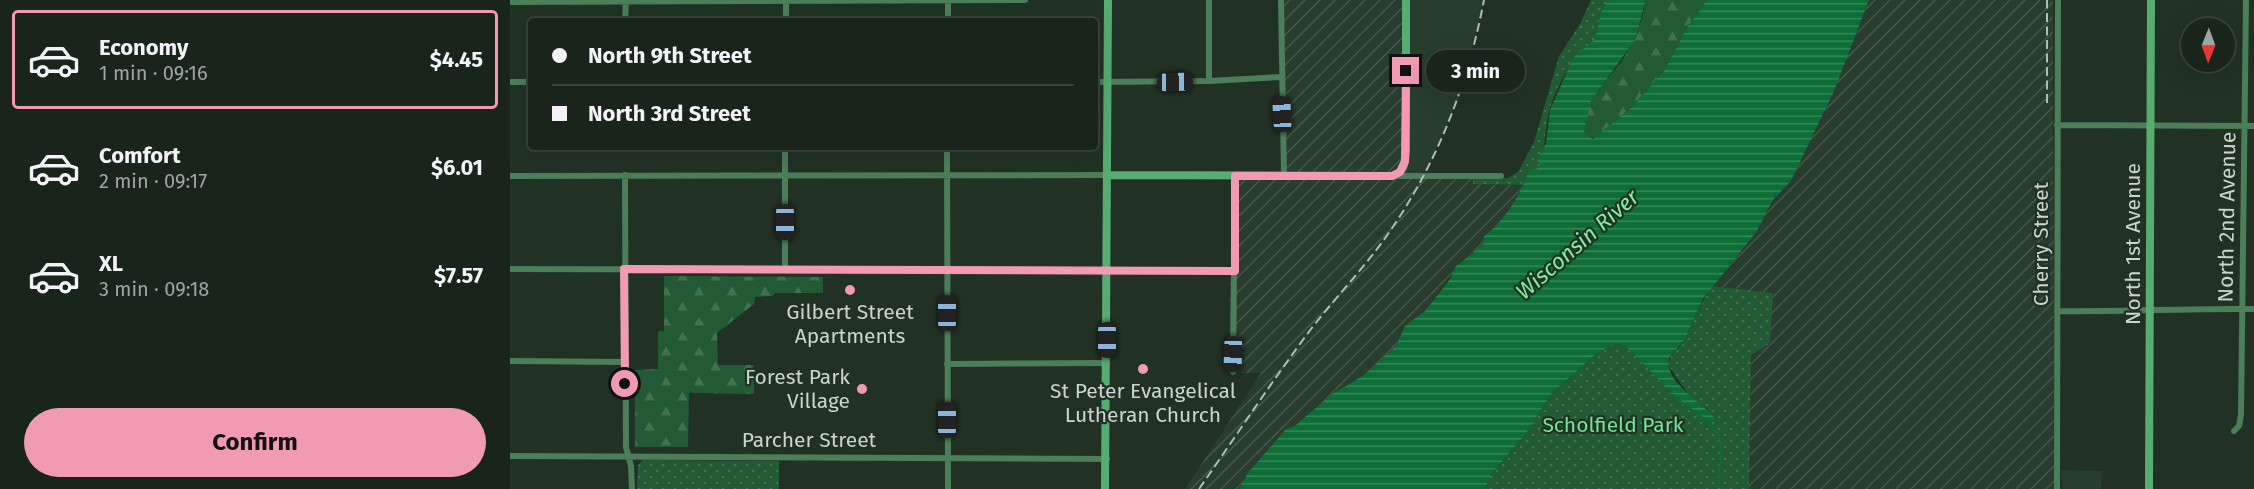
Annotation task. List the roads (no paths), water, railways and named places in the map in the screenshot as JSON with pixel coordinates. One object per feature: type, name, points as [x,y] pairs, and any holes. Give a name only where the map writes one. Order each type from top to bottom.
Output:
[{"type":"street","points":[[948,0],[948,18]]},
{"type":"street","points":[[510,2],[1025,0]]},
{"type":"street","points":[[1105,489],[1107,459],[1108,0]]},
{"type":"street","points":[[1209,0],[1209,81]]},
{"type":"street","points":[[1281,0],[1284,176]]},
{"type":"street","points":[[1392,176],[1402,170],[1405,161],[1406,0]]},
{"type":"street","name":"Cherry Street","points":[[2057,489],[2058,0]]},
{"type":"street","name":"North 1st Avenue","points":[[2149,489],[2151,0]]},
{"type":"street","name":"North 2nd Avenue","points":[[2234,431],[2239,426],[2241,415],[2246,0]]},
{"type":"street","points":[[626,1],[626,18]]},
{"type":"street","points":[[786,1],[786,18]]},
{"type":"street","points":[[1098,82],[1209,81],[1281,76]]},
{"type":"street","points":[[510,82],[528,82]]},
{"type":"street","points":[[2057,125],[2254,126]]},
{"type":"street","points":[[785,150],[785,269]]},
{"type":"street","points":[[947,150],[948,489]]},
{"type":"street","points":[[625,175],[627,456],[631,466],[632,489]]},
{"type":"street","points":[[510,176],[1501,176]]},
{"type":"street","points":[[1233,372],[1235,176]]},
{"type":"street","points":[[510,268],[1235,271]]},
{"type":"street","points":[[2057,312],[2162,308],[2254,309]]},
{"type":"street","points":[[510,362],[625,362]]},
{"type":"street","points":[[947,364],[1107,363]]},
{"type":"street","name":"Parcher Street","points":[[510,456],[1107,459]]},
{"type":"water","name":"Wisconsin River","points":[[1609,0],[1646,0],[1635,40],[1591,101],[1584,132],[1593,139],[1632,107],[1664,71],[1686,29],[1707,0],[1869,0],[1835,89],[1791,181],[1773,200],[1757,231],[1703,299],[1685,339],[1669,358],[1669,367],[1679,384],[1716,420],[1710,422],[1672,394],[1626,346],[1613,344],[1595,355],[1552,393],[1525,435],[1491,474],[1485,489],[1239,489],[1248,473],[1285,430],[1296,425],[1331,395],[1364,375],[1396,346],[1405,326],[1425,311],[1450,279],[1455,267],[1483,244],[1484,236],[1497,225],[1511,207],[1522,188],[1527,173],[1538,168],[1540,164],[1537,160],[1546,143],[1550,110],[1574,57],[1595,39],[1602,10]]},
{"type":"waterway","points":[[1674,395],[1685,407],[1713,427],[1717,433],[1721,446],[1720,487]]},
{"type":"railway","points":[[1199,489],[1297,349],[1379,246],[1406,207],[1436,151],[1460,92],[1484,0]]},
{"type":"railway","points":[[2047,0],[2047,103]]},
{"type":"place","name":"Gilbert Street Apartments","points":[[850,290]]},
{"type":"place","name":"St Peter Evangelical Lutheran Church","points":[[1143,369]]},
{"type":"place","name":"Forest Park Village","points":[[862,389]]},
{"type":"park label","name":"Scholfield Park","points":[[1613,425]]}]
